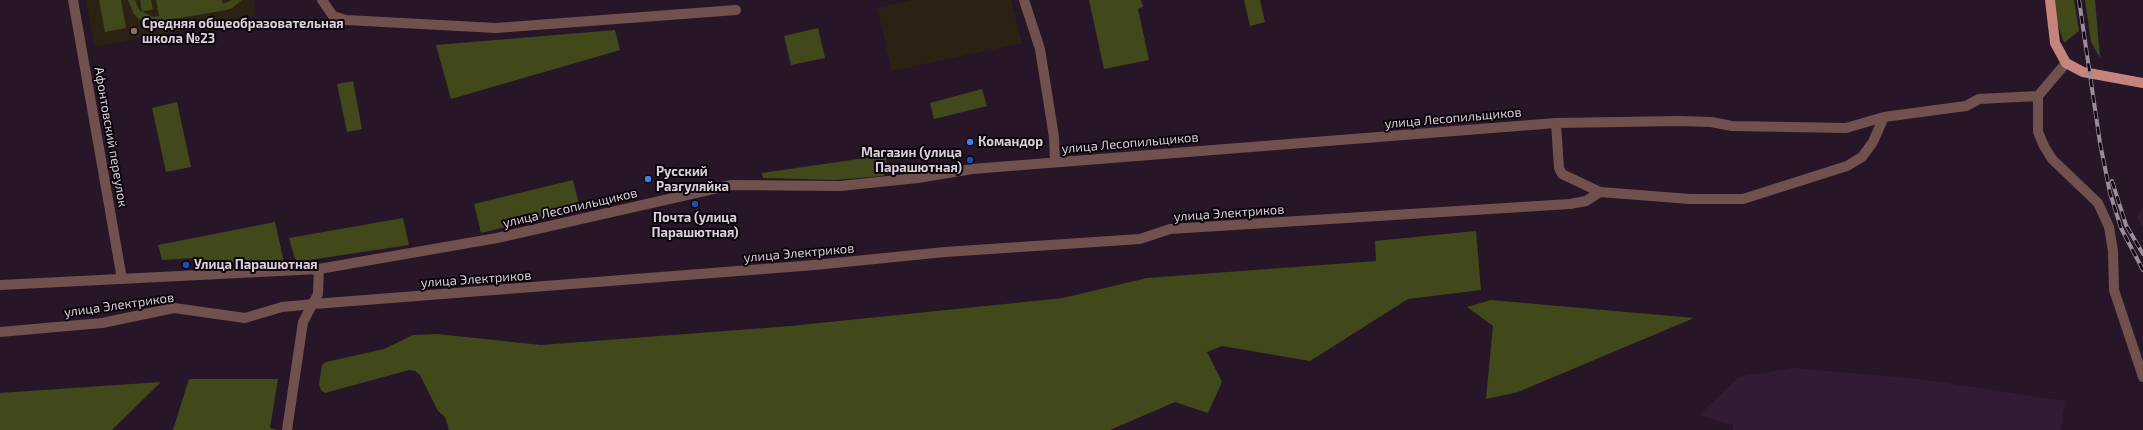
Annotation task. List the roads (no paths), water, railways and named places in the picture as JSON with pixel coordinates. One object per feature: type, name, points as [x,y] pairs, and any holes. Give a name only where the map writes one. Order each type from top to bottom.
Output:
[{"type":"main road","points":[[2050,0],[2055,43],[2066,63],[2083,72],[2143,83]]},
{"type":"street","name":"Афонтовский переулок","points":[[73,0],[122,279]]},
{"type":"street","points":[[322,0],[333,16],[346,20],[496,28],[736,10]]},
{"type":"street","points":[[1024,0],[1040,49],[1053,130],[1055,162]]},
{"type":"street","points":[[2066,63],[2038,96],[2038,132],[2052,159],[2098,203],[2109,227],[2112,243],[2114,290],[2143,377]]},
{"type":"street","name":"улица Лесопильщиков","points":[[0,285],[319,269],[490,239],[725,186],[747,184],[840,186],[918,178],[972,169],[1556,123],[1679,121],[1711,122],[1732,126],[1846,128],[1884,117],[1966,106],[1979,99],[2038,96]]},
{"type":"street","points":[[1556,123],[1560,168],[1562,174],[1600,192],[1690,199],[1743,199],[1847,166],[1862,157],[1873,142],[1884,117]]},
{"type":"street","name":"улица Электриков","points":[[0,332],[102,323],[174,308],[245,318],[282,307],[816,265],[945,252],[1140,239],[1170,229],[1570,204],[1586,201],[1600,192]]},
{"type":"street","points":[[287,430],[303,322],[318,294],[319,269]]},
{"type":"railway","points":[[2079,0],[2100,143],[2110,193],[2121,228],[2143,270]]},
{"type":"railway","points":[[2112,181],[2126,225],[2143,254]]},
{"type":"place","name":"Средняя общеобразовательная школа №23","points":[[134,31]]},
{"type":"place","name":"Командор","points":[[970,142]]},
{"type":"place","name":"Магазин (улица Парашютная)","points":[[970,160]]},
{"type":"place","name":"Русский Разгуляйка","points":[[648,179]]},
{"type":"place","name":"Почта (улица Парашютная)","points":[[695,204]]},
{"type":"place","name":"Улица Парашютная","points":[[186,265]]}]
